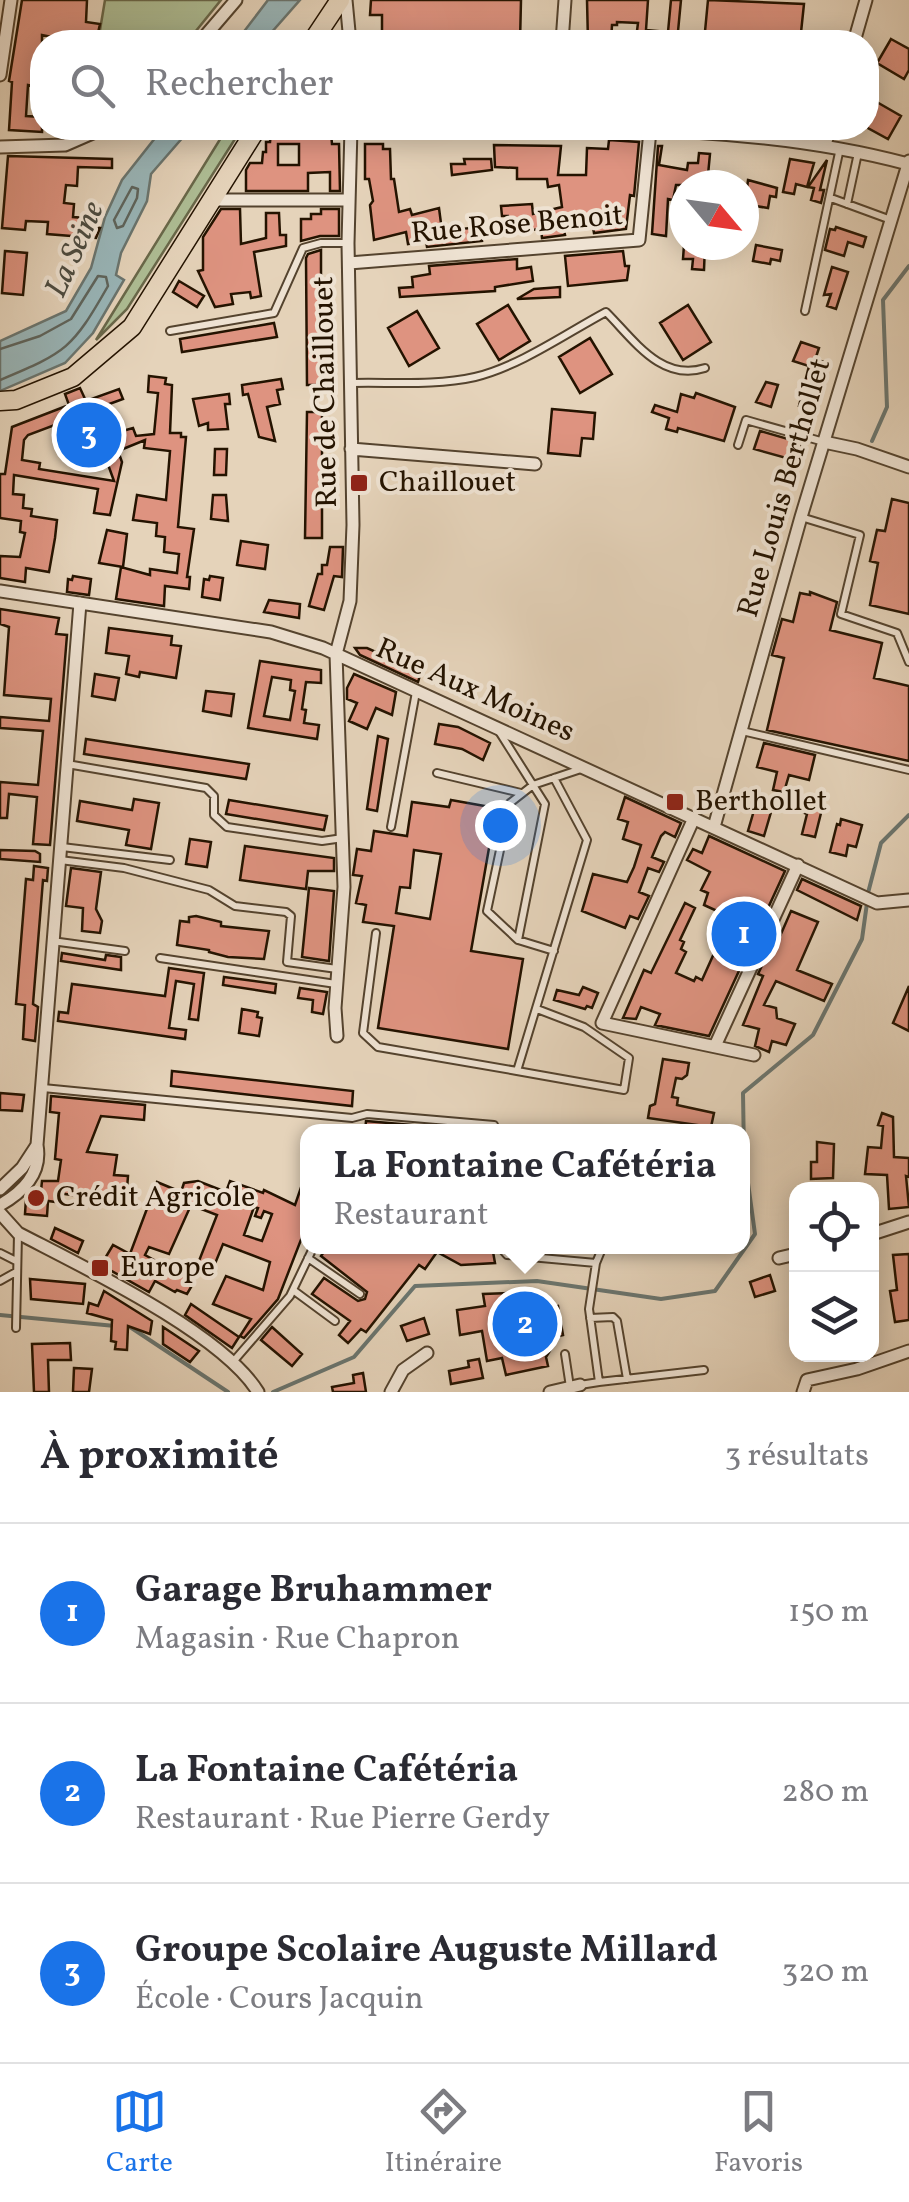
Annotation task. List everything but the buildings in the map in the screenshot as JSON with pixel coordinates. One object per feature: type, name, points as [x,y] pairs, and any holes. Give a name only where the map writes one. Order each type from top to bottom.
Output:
[{"type":"main road","points":[[314,30],[325,0]]},
{"type":"main road","points":[[319,30],[343,0]]},
{"type":"main road","points":[[0,414],[8,401],[73,377],[118,341],[148,304],[250,140]]},
{"type":"street","points":[[0,75],[11,0]]},
{"type":"street","points":[[210,30],[236,0]]},
{"type":"street","points":[[343,0],[348,30]]},
{"type":"street","points":[[563,30],[565,0]]},
{"type":"street","points":[[857,30],[866,0]]},
{"type":"street","points":[[0,147],[65,145],[76,140]]},
{"type":"street","name":"Rue de Chaillouet","points":[[337,1036],[344,887],[336,654],[350,601],[351,140]]},
{"type":"street","name":"Rue Rose Benoit","points":[[349,263],[639,240],[649,140]]},
{"type":"street","points":[[760,140],[840,147],[909,162]]},
{"type":"street","points":[[826,146],[827,140]]},
{"type":"street","name":"Rue Louis Berthollet","points":[[714,827],[797,516],[824,442],[891,220],[904,196],[909,162]]},
{"type":"street","points":[[212,200],[349,200]]},
{"type":"street","points":[[824,442],[909,467]]},
{"type":"street","points":[[351,449],[535,464]]},
{"type":"street","name":"Rue Aux Moines","points":[[0,591],[271,632],[336,654],[878,903],[909,900]]},
{"type":"street","points":[[0,1205],[37,1171],[80,603]]},
{"type":"street","points":[[694,818],[602,1023],[754,1055]]},
{"type":"street","points":[[715,1046],[798,865]]},
{"type":"street","points":[[0,1189],[22,1168],[37,1145]]},
{"type":"street","points":[[0,1214],[18,1233],[153,1306],[232,1364],[256,1389]]},
{"type":"street","points":[[879,1232],[909,1222]]},
{"type":"street","points":[[778,1258],[789,1256]]},
{"type":"street","points":[[803,1392],[808,1380],[909,1351]]},
{"type":"street","points":[[392,1392],[403,1370],[427,1353]]},
{"type":"street","points":[[550,1392],[575,1386]]},
{"type":"lane","points":[[805,310],[840,147]]},
{"type":"lane","points":[[847,204],[858,152]]},
{"type":"lane","points":[[831,198],[891,220]]},
{"type":"lane","points":[[170,332],[274,314],[303,248],[348,243]]},
{"type":"lane","points":[[350,383],[442,382],[477,376],[513,362],[606,312],[658,364],[689,373],[705,368]]},
{"type":"lane","points":[[738,444],[746,420],[824,442]]},
{"type":"lane","points":[[797,516],[860,535],[841,614],[897,633],[909,662]]},
{"type":"lane","points":[[391,827],[416,692]]},
{"type":"lane","points":[[496,728],[545,804],[518,940]]},
{"type":"lane","points":[[741,730],[909,770]]},
{"type":"lane","points":[[65,764],[206,788],[214,796],[214,815],[227,828],[322,841],[343,838]]},
{"type":"lane","points":[[554,951],[518,940],[487,911],[510,803],[533,785],[585,768]]},
{"type":"lane","points":[[437,773],[523,793]]},
{"type":"lane","points":[[517,1070],[587,840],[554,778]]},
{"type":"lane","points":[[59,846],[170,860]]},
{"type":"lane","points":[[58,860],[124,868],[209,890],[235,906],[286,912],[291,916],[288,962],[338,969]]},
{"type":"lane","points":[[376,933],[363,1033],[378,1048],[624,1090],[629,1058],[584,1027],[536,1008]]},
{"type":"lane","points":[[52,941],[125,951]]},
{"type":"lane","points":[[160,958],[337,984]]},
{"type":"lane","points":[[42,1088],[352,1118],[367,1114],[482,1124]]},
{"type":"lane","points":[[16,1328],[18,1233]]},
{"type":"lane","points":[[0,1253],[16,1261]]},
{"type":"lane","points":[[232,1364],[268,1326],[293,1290],[310,1254]]},
{"type":"lane","points":[[505,1254],[596,1262]]},
{"type":"lane","points":[[599,1382],[590,1318],[600,1254]]},
{"type":"lane","points":[[308,1258],[360,1294]]},
{"type":"lane","points":[[0,1281],[16,1272]]},
{"type":"lane","points":[[293,1290],[334,1321]]},
{"type":"lane","points":[[590,1318],[617,1320],[627,1379]]},
{"type":"lane","points":[[565,1354],[575,1386],[704,1370]]},
{"type":"green space","points":[[105,0],[221,0],[197,30],[100,30]]},
{"type":"green space","points":[[220,140],[234,140],[127,309],[96,340]]},
{"type":"water","points":[[268,0],[300,0],[274,30],[245,30]]},
{"type":"water","points":[[154,140],[181,140],[151,174],[147,201],[121,253],[116,275],[124,280],[93,333],[65,363],[0,391],[0,341],[66,311],[91,268],[105,217],[122,180]]},
{"type":"waterway","points":[[872,441],[887,407],[883,300],[909,266]]},
{"type":"waterway","points":[[868,893],[881,843],[909,815]]},
{"type":"waterway","points":[[744,1124],[743,1093],[813,1035],[862,939],[867,903]]},
{"type":"waterway","points":[[750,1198],[755,1234],[750,1241]]},
{"type":"waterway","points":[[273,1392],[354,1357],[415,1286],[537,1281],[661,1299],[715,1291],[741,1254]]},
{"type":"waterway","points":[[0,1315],[115,1326]]},
{"type":"waterway","points":[[124,1327],[130,1327],[228,1392]]},
{"type":"place","name":"Groupe Scolaire Auguste Millard","points":[[89,435]]},
{"type":"place","name":"Chaillouet","points":[[359,483]]},
{"type":"place","name":"Berthollet","points":[[675,802]]},
{"type":"place","name":"Garage Bruhammer","points":[[744,934]]},
{"type":"place","name":"Crédit Agricole","points":[[36,1198]]},
{"type":"place","name":"Europe","points":[[100,1268]]},
{"type":"place","name":"La Fontaine Cafétéria","points":[[525,1324]]},
{"type":"water label","name":"La Seine","points":[[76,250]]}]
